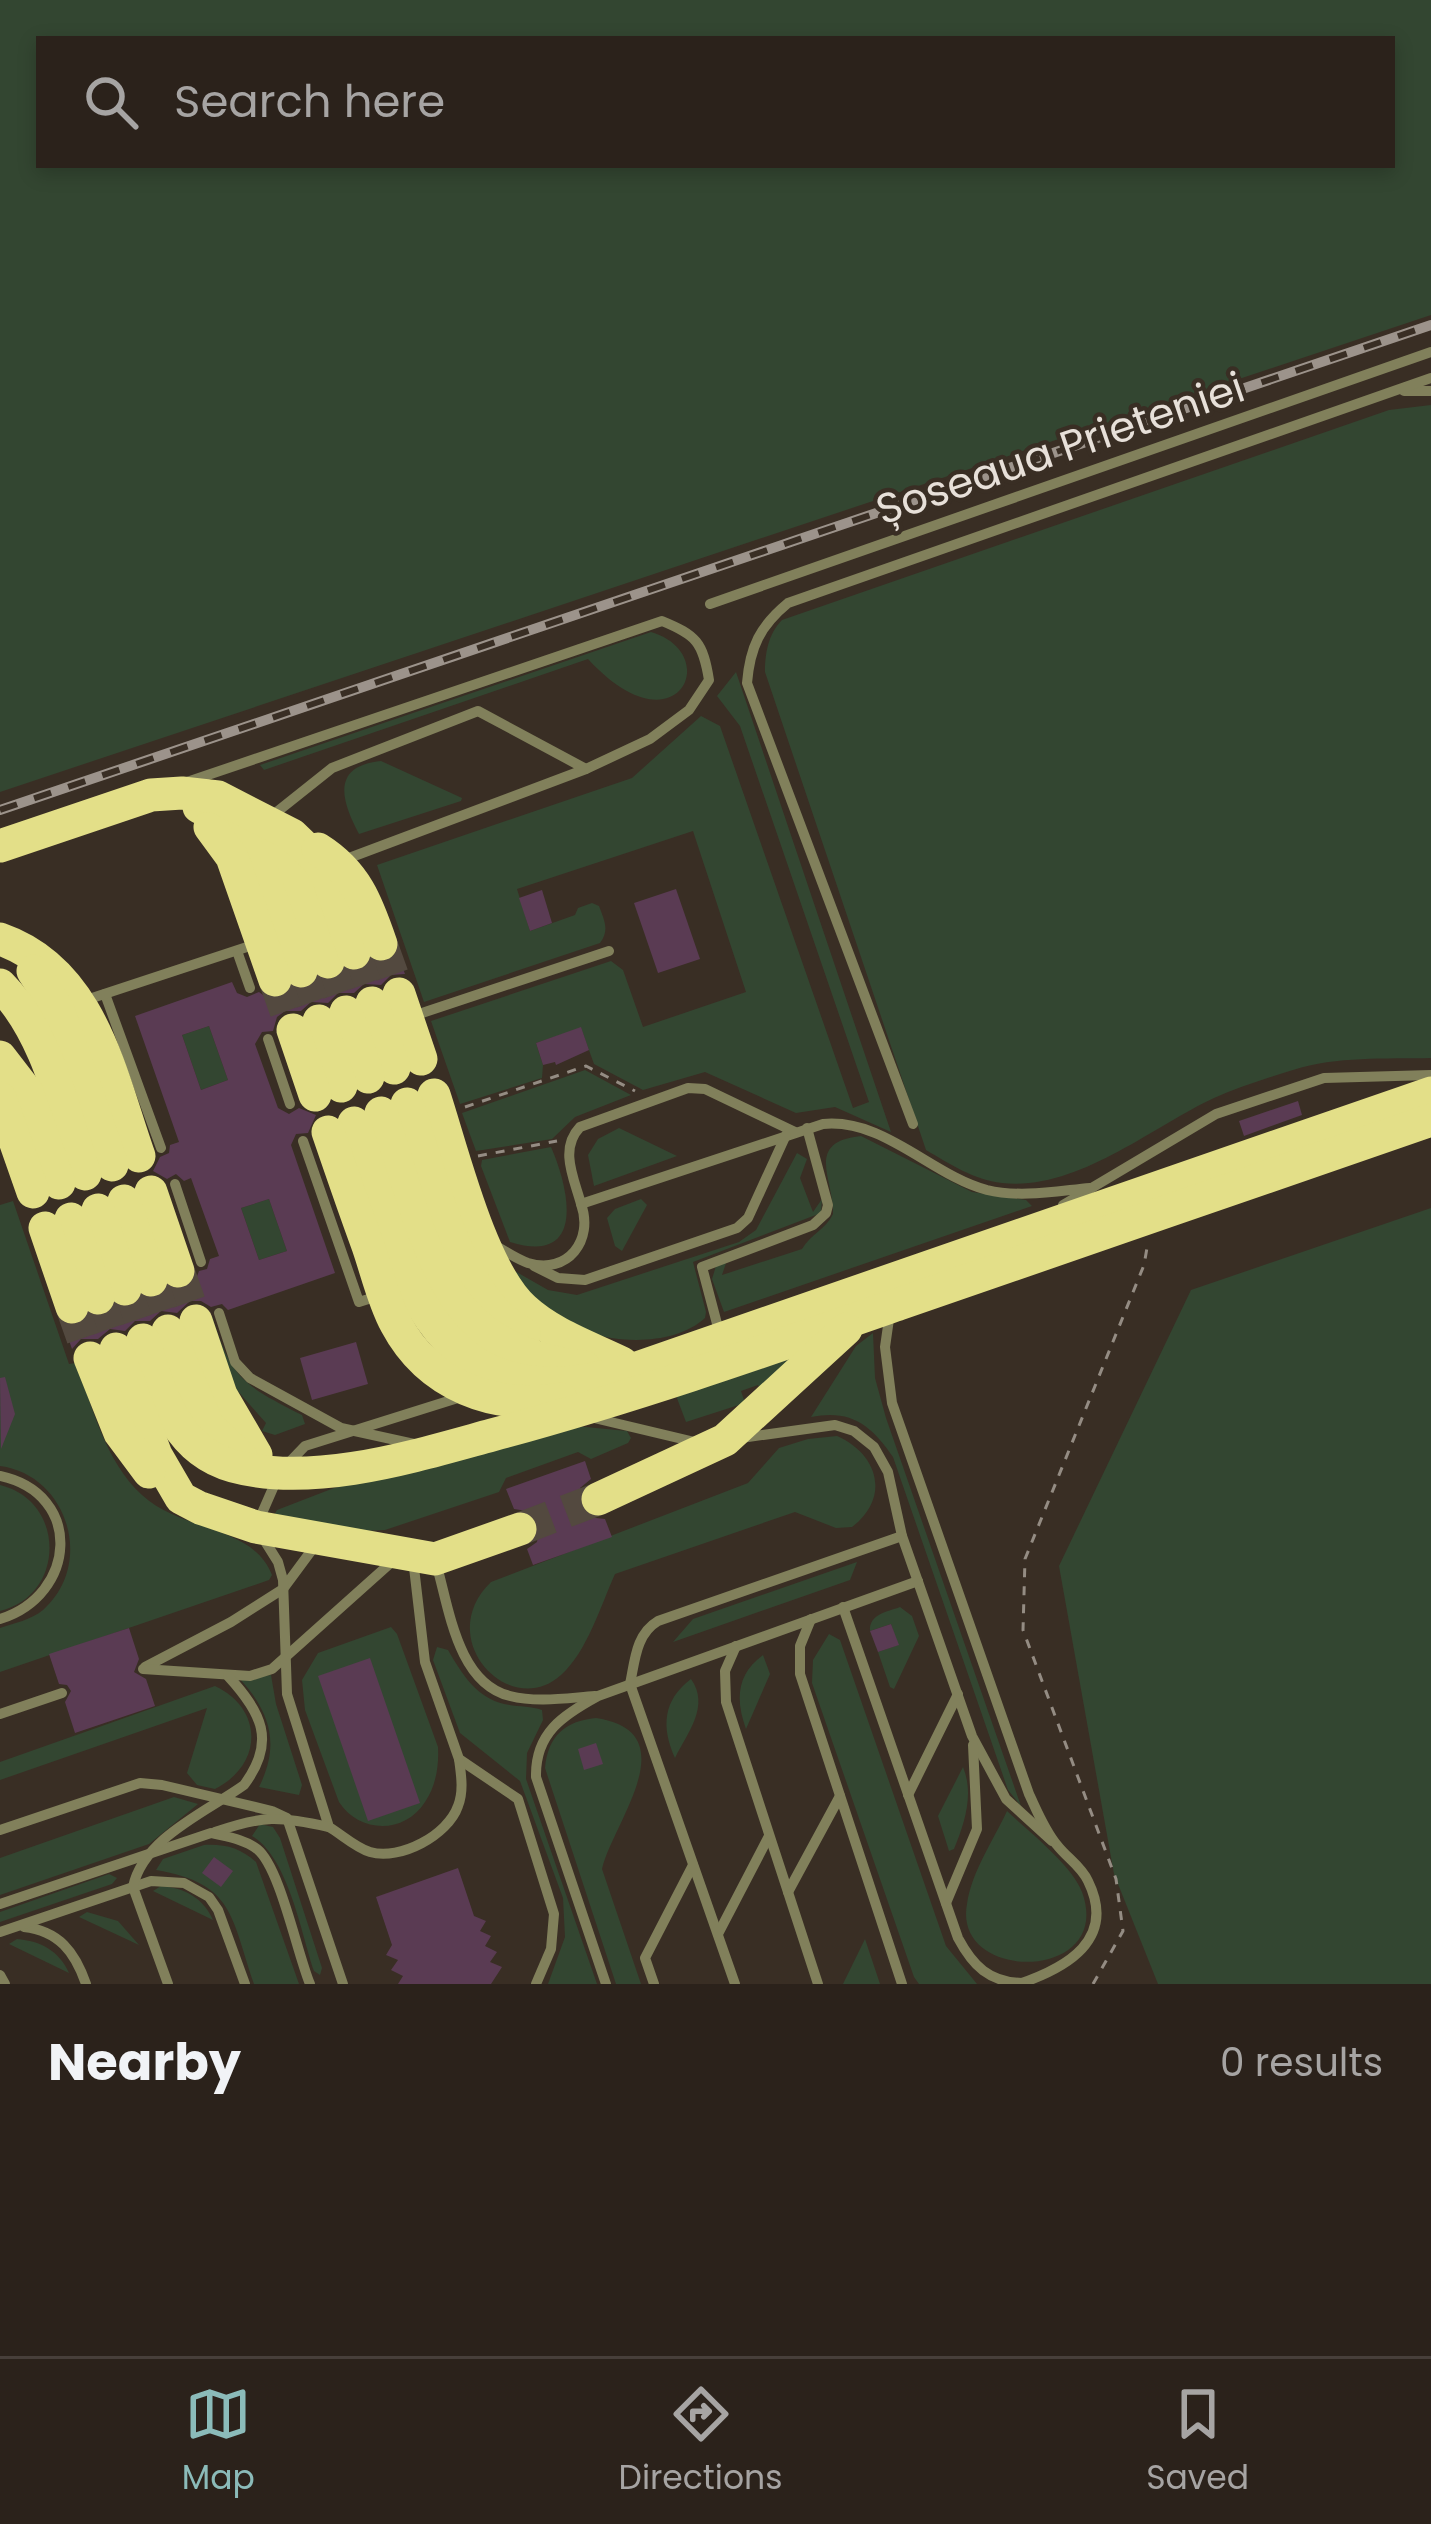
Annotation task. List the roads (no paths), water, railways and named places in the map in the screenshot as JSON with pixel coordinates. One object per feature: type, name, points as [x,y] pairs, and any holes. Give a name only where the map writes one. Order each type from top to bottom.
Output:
[{"type":"highway","points":[[152,794],[199,817],[221,840],[238,874],[250,946],[315,966]]},
{"type":"highway","points":[[152,794],[204,809],[245,839],[315,966]]},
{"type":"highway","points":[[0,846],[152,794],[218,797],[338,862],[360,887],[315,966]]},
{"type":"highway","points":[[279,828],[293,861],[315,966]]},
{"type":"highway","points":[[0,941],[93,998],[98,1170]]},
{"type":"highway","points":[[0,941],[43,981],[58,1010],[98,1170]]},
{"type":"highway","points":[[0,985],[27,1018],[98,1170]]},
{"type":"highway","points":[[343,1017],[355,1081]]},
{"type":"highway","points":[[343,1017],[355,1081]]},
{"type":"highway","points":[[0,1057],[98,1170]]},
{"type":"highway","points":[[378,1118],[371,1298],[434,1370],[473,1394],[510,1402],[548,1402],[589,1393],[634,1369],[1431,1093]]},
{"type":"highway","points":[[0,1098],[98,1170]]},
{"type":"highway","points":[[378,1118],[456,1160],[505,1289],[524,1309],[558,1332],[634,1369]]},
{"type":"highway","points":[[378,1118],[434,1267],[470,1322],[505,1348],[526,1356],[560,1364],[634,1369]]},
{"type":"highway","points":[[155,1335],[168,1411],[196,1447],[232,1466],[343,1471],[574,1413],[1431,1120]]},
{"type":"highway","points":[[111,1206],[138,1284]]},
{"type":"highway","points":[[111,1206],[138,1284]]},
{"type":"highway","points":[[111,1206],[138,1284]]},
{"type":"highway","points":[[598,1499],[719,1443],[856,1320]]},
{"type":"highway","points":[[155,1335],[221,1395],[246,1442],[275,1471]]},
{"type":"highway","points":[[155,1335],[144,1428],[181,1498],[225,1519],[256,1527],[416,1556],[520,1529]]},
{"type":"lane","name":"Șoseaua Prieteniei","points":[[710,604],[1431,352]]},
{"type":"lane","points":[[913,1124],[748,683],[755,639],[765,623],[788,603],[1431,378]]},
{"type":"lane","points":[[1394,391],[1431,391]]},
{"type":"lane","points":[[1269,411],[1279,434]]},
{"type":"lane","points":[[152,794],[662,621],[690,632],[705,655],[709,680],[689,710],[650,739],[586,769],[338,862]]},
{"type":"lane","points":[[279,828],[332,768],[478,710],[586,769]]},
{"type":"lane","points":[[93,998],[250,946]]},
{"type":"lane","points":[[355,1081],[343,1017],[610,951]]},
{"type":"lane","points":[[1005,1241],[1216,1114],[1324,1078],[1431,1075]]},
{"type":"lane","points":[[532,1264],[560,1261],[576,1249],[586,1232],[569,1160],[570,1139],[580,1127],[696,1087],[796,1132],[828,1205],[826,1214],[813,1225],[706,1262],[702,1273],[722,1339]]},
{"type":"lane","points":[[581,1204],[796,1132],[840,1122],[865,1129],[992,1191],[1090,1188]]},
{"type":"lane","points":[[484,1240],[558,1278],[585,1280],[737,1228],[748,1218],[796,1132]]},
{"type":"lane","points":[[891,1307],[885,1347],[892,1402],[1029,1794],[1056,1844]]},
{"type":"lane","points":[[155,1335],[231,1352],[242,1370],[306,1411],[350,1430],[441,1449]]},
{"type":"lane","points":[[329,1827],[287,1694],[278,1562],[256,1527],[275,1471],[305,1446],[473,1394]]},
{"type":"lane","points":[[574,1413],[719,1443],[824,1425],[854,1431],[882,1458],[902,1536],[972,1736],[1006,1799],[1089,1882],[1096,1916],[1093,1930],[1073,1960],[1021,1984],[996,1980],[972,1962],[958,1939],[843,1607]]},
{"type":"lane","points":[[0,1476],[37,1492],[61,1536],[56,1574],[46,1590],[33,1604],[0,1619]]},
{"type":"lane","points":[[735,1984],[630,1684],[640,1642],[646,1629],[658,1621],[902,1536]]},
{"type":"lane","points":[[321,1538],[283,1589],[142,1669],[250,1676],[284,1661],[416,1556]]},
{"type":"lane","points":[[416,1556],[482,1681],[506,1696],[536,1700],[598,1696]]},
{"type":"lane","points":[[0,1830],[140,1784],[162,1784],[329,1827],[370,1852],[394,1852],[442,1830],[458,1809],[462,1784],[459,1759],[425,1662],[416,1556]]},
{"type":"lane","points":[[606,1984],[536,1777],[537,1756],[553,1725],[598,1696],[918,1581]]},
{"type":"lane","points":[[811,1619],[800,1646],[800,1673],[902,1984]]},
{"type":"lane","points":[[736,1646],[724,1672],[725,1702],[818,1984]]},
{"type":"lane","points":[[168,1984],[134,1887],[152,1852],[244,1785],[255,1770],[263,1736],[248,1697],[228,1676]]},
{"type":"lane","points":[[0,1714],[62,1693]]},
{"type":"lane","points":[[908,1796],[958,1694]]},
{"type":"lane","points":[[946,1903],[977,1829],[972,1736]]},
{"type":"lane","points":[[459,1759],[518,1799],[554,1914],[551,1949],[536,1984]]},
{"type":"lane","points":[[788,1892],[840,1796]]},
{"type":"lane","points":[[0,1904],[256,1818],[287,1818]]},
{"type":"lane","points":[[287,1818],[343,1984]]},
{"type":"lane","points":[[212,1834],[241,1840],[264,1856],[310,1984]]},
{"type":"lane","points":[[718,1934],[769,1835]]},
{"type":"lane","points":[[654,1984],[645,1958],[692,1865]]},
{"type":"lane","points":[[0,1932],[134,1887],[184,1882],[209,1898],[223,1921],[245,1984]]},
{"type":"lane","points":[[15,1927],[40,1929],[65,1943],[86,1984]]},
{"type":"lane","points":[[0,1975],[5,1984]]},
{"type":"tunnel","points":[[381,944],[399,994]]},
{"type":"tunnel","points":[[354,953],[372,1003]]},
{"type":"tunnel","points":[[328,962],[346,1012]]},
{"type":"tunnel","points":[[301,971],[319,1021]]},
{"type":"tunnel","points":[[275,980],[293,1030]]},
{"type":"tunnel","points":[[178,1271],[196,1321]]},
{"type":"tunnel","points":[[151,1280],[168,1331]]},
{"type":"tunnel","points":[[125,1289],[143,1340]]},
{"type":"tunnel","points":[[98,1298],[116,1349]]},
{"type":"tunnel","points":[[72,1307],[90,1358]]},
{"type":"tunnel","points":[[520,1529],[598,1499]]},
{"type":"railway","points":[[0,810],[1431,325]]}]
